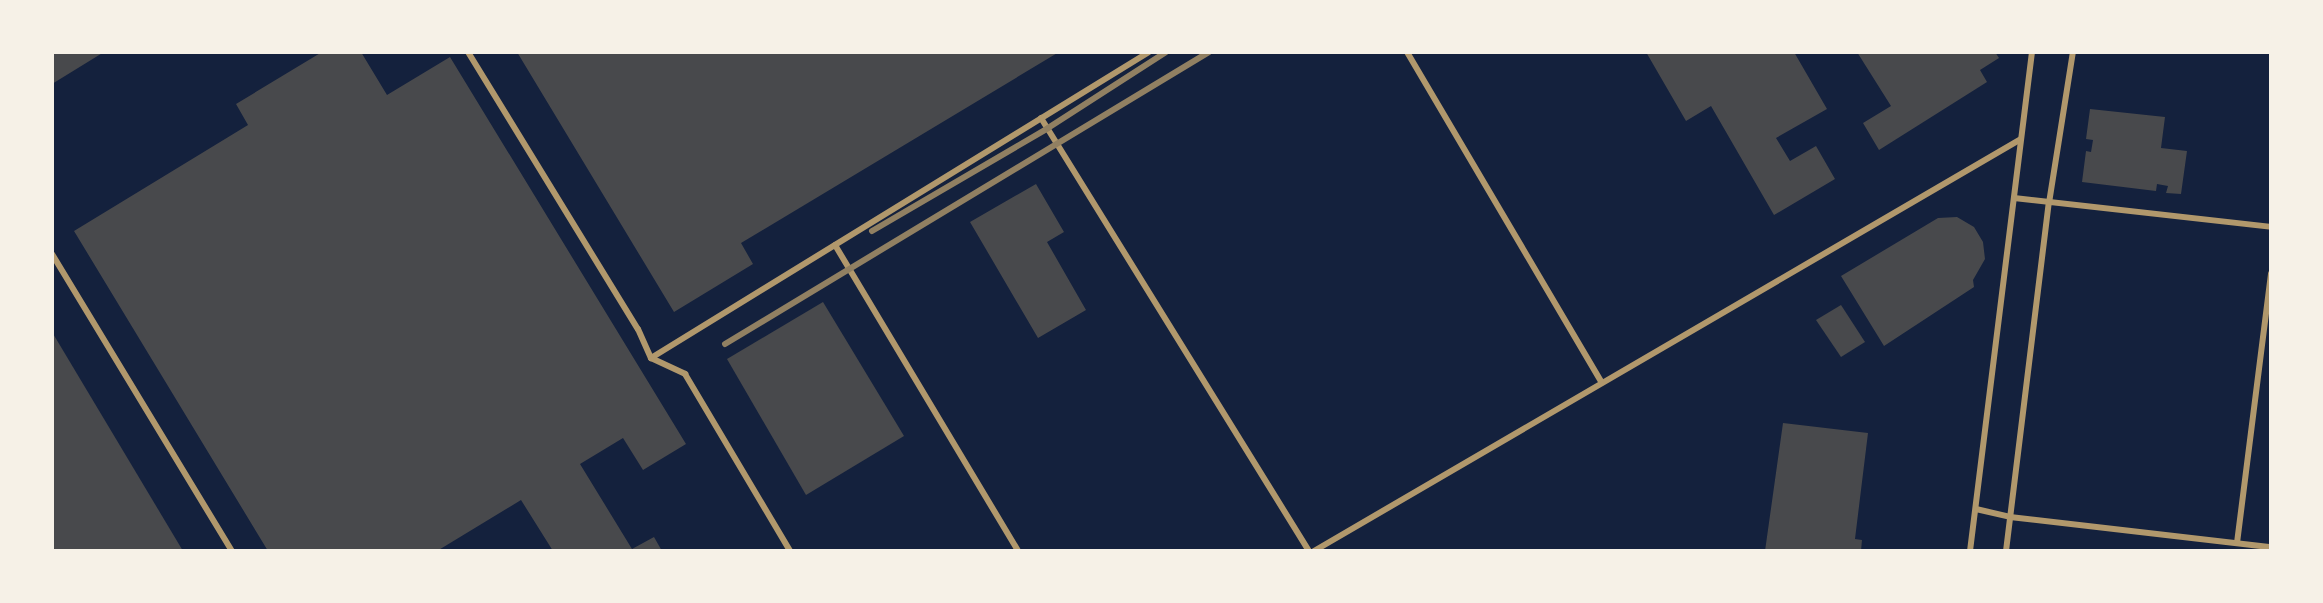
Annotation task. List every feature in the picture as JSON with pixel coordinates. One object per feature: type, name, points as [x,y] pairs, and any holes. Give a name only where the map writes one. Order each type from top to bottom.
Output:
[{"type":"lane","points":[[468,52],[638,329],[651,358],[685,374],[790,551]]},
{"type":"lane","points":[[651,358],[1149,52]]},
{"type":"lane","points":[[1407,52],[1601,381]]},
{"type":"lane","points":[[1970,551],[2032,52]]},
{"type":"lane","points":[[2006,551],[2049,203],[2073,52]]},
{"type":"lane","points":[[1041,118],[1311,551],[2021,139]]},
{"type":"lane","points":[[2014,198],[2271,227]]},
{"type":"lane","points":[[835,245],[1018,551]]},
{"type":"lane","points":[[52,254],[232,551]]},
{"type":"lane","points":[[2237,543],[2271,273]]},
{"type":"lane","points":[[1976,509],[2010,517],[2271,547]]},
{"type":"building","points":[[52,52],[104,52],[52,84]]},
{"type":"building","points":[[322,52],[361,52],[387,95],[450,57],[686,444],[643,470],[623,438],[580,464],[632,549],[654,537],[662,551],[553,551],[521,500],[437,551],[268,551],[74,231],[248,125],[236,104]]},
{"type":"building","points":[[517,52],[1059,52],[741,243],[753,264],[674,312]]},
{"type":"building","points":[[1646,52],[1794,52],[1827,109],[1776,138],[1790,161],[1816,146],[1835,179],[1774,215],[1711,106],[1686,121]]},
{"type":"building","points":[[1857,52],[1995,52],[1999,58],[1980,70],[1987,82],[1879,150],[1863,123],[1891,106]]},
{"type":"building","points":[[2090,109],[2165,117],[2161,148],[2187,151],[2181,194],[2166,193],[2168,186],[2157,184],[2156,191],[2082,182],[2086,151],[2091,152],[2093,140],[2086,139]]},
{"type":"building","points":[[1036,184],[1064,232],[1047,242],[1086,310],[1038,338],[970,222]]},
{"type":"building","points":[[1957,217],[1974,227],[1983,242],[1985,259],[1973,280],[1974,287],[1884,346],[1841,276],[1938,218]]},
{"type":"building","points":[[823,302],[904,436],[806,495],[727,359]]},
{"type":"building","points":[[1841,305],[1865,342],[1841,357],[1816,320]]},
{"type":"building","points":[[52,332],[183,551],[52,551]]},
{"type":"building","points":[[1783,423],[1868,433],[1855,539],[1862,540],[1861,551],[1765,551]]},
{"type":"railway","points":[[872,231],[1048,128],[1166,52]]},
{"type":"railway","points":[[725,344],[1209,52]]}]
